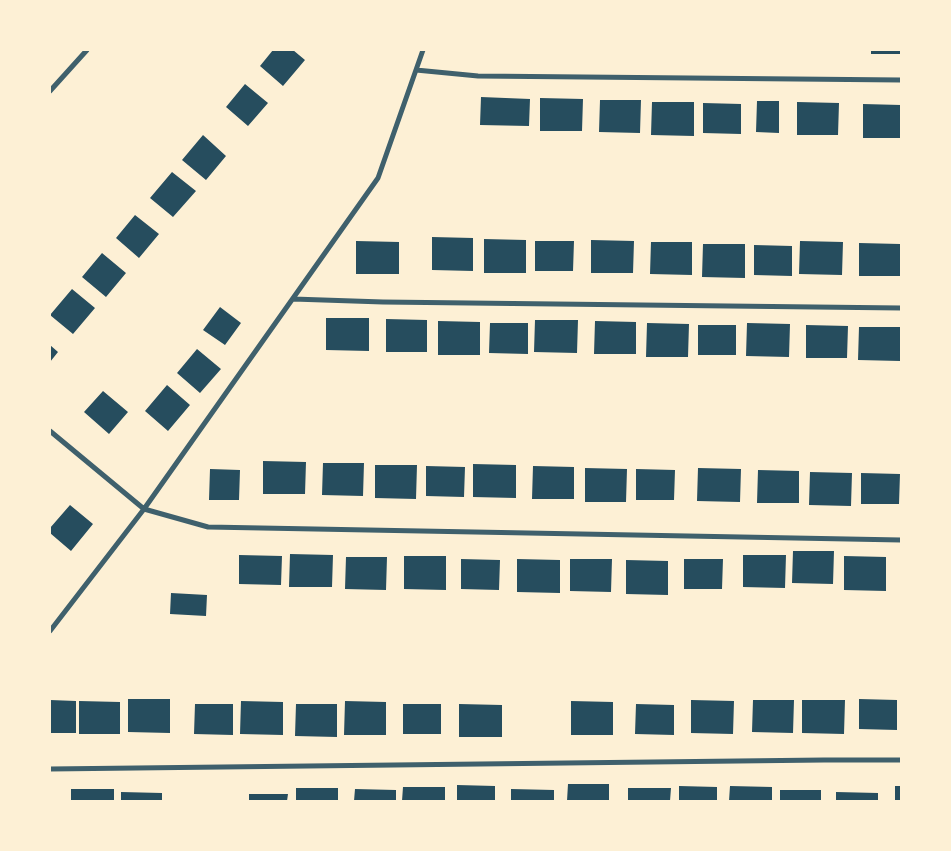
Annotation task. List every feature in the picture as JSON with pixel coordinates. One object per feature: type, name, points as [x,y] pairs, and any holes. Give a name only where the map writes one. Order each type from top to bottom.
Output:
[{"type":"street","points":[[50,91],[87,50]]},
{"type":"street","points":[[50,631],[144,509],[378,178],[423,50]]},
{"type":"street","points":[[416,70],[478,76],[901,80]]},
{"type":"street","points":[[293,299],[383,302],[901,308]]},
{"type":"street","points":[[50,431],[144,509],[208,527],[901,540]]},
{"type":"street","points":[[50,769],[901,760]]},
{"type":"building","points":[[273,50],[293,50],[305,60],[283,86],[260,66]]},
{"type":"building","points":[[871,50],[901,50],[901,54],[871,54]]},
{"type":"building","points":[[245,84],[268,103],[248,126],[226,107]]},
{"type":"building","points":[[481,97],[530,99],[529,126],[480,125]]},
{"type":"building","points":[[540,98],[583,99],[582,131],[540,131]]},
{"type":"building","points":[[600,100],[641,100],[640,133],[599,132]]},
{"type":"building","points":[[757,101],[779,101],[779,133],[756,132]]},
{"type":"building","points":[[652,102],[694,102],[694,136],[651,135]]},
{"type":"building","points":[[797,102],[839,103],[838,135],[797,135]]},
{"type":"building","points":[[703,103],[741,104],[741,134],[703,133]]},
{"type":"building","points":[[863,104],[901,105],[901,138],[863,138]]},
{"type":"building","points":[[203,135],[226,156],[206,180],[182,160]]},
{"type":"building","points":[[172,172],[196,191],[173,217],[150,198]]},
{"type":"building","points":[[135,215],[159,234],[139,258],[116,238]]},
{"type":"building","points":[[432,237],[473,238],[473,271],[432,270]]},
{"type":"building","points":[[484,239],[526,240],[526,273],[484,273]]},
{"type":"building","points":[[591,240],[634,241],[633,273],[591,273]]},
{"type":"building","points":[[356,241],[399,242],[399,274],[356,274]]},
{"type":"building","points":[[535,241],[574,241],[573,271],[535,271]]},
{"type":"building","points":[[800,241],[843,242],[842,275],[799,274]]},
{"type":"building","points":[[651,242],[692,242],[692,275],[650,274]]},
{"type":"building","points":[[859,243],[900,244],[900,276],[859,276]]},
{"type":"building","points":[[703,244],[745,244],[745,278],[702,277]]},
{"type":"building","points":[[754,245],[792,246],[792,276],[754,275]]},
{"type":"building","points":[[102,253],[126,273],[106,297],[82,277]]},
{"type":"building","points":[[72,289],[95,308],[73,334],[50,315]]},
{"type":"building","points":[[220,307],[241,323],[225,345],[203,330]]},
{"type":"building","points":[[326,318],[369,318],[369,351],[326,350]]},
{"type":"building","points":[[386,319],[427,320],[427,352],[386,352]]},
{"type":"building","points":[[535,320],[578,320],[577,353],[534,352]]},
{"type":"building","points":[[438,321],[480,322],[480,355],[438,355]]},
{"type":"building","points":[[595,321],[636,322],[636,354],[594,354]]},
{"type":"building","points":[[490,323],[528,323],[528,354],[489,353]]},
{"type":"building","points":[[647,323],[689,324],[688,357],[646,357]]},
{"type":"building","points":[[747,323],[790,324],[789,357],[746,356]]},
{"type":"building","points":[[698,325],[736,325],[736,355],[698,355]]},
{"type":"building","points":[[806,325],[848,326],[847,358],[806,358]]},
{"type":"building","points":[[859,327],[901,327],[900,361],[858,360]]},
{"type":"building","points":[[50,345],[58,352],[50,362]]},
{"type":"building","points":[[197,349],[221,369],[200,393],[177,373]]},
{"type":"building","points":[[167,385],[190,405],[168,431],[145,411]]},
{"type":"building","points":[[103,391],[128,412],[109,434],[84,412]]},
{"type":"building","points":[[263,461],[306,462],[305,494],[263,494]]},
{"type":"building","points":[[323,463],[364,463],[363,496],[322,495]]},
{"type":"building","points":[[473,464],[516,465],[516,498],[473,497]]},
{"type":"building","points":[[375,465],[417,465],[416,499],[375,498]]},
{"type":"building","points":[[426,466],[465,467],[464,497],[426,496]]},
{"type":"building","points":[[533,466],[574,467],[574,499],[532,499]]},
{"type":"building","points":[[585,468],[627,469],[626,502],[585,502]]},
{"type":"building","points":[[698,468],[741,469],[740,502],[697,501]]},
{"type":"building","points":[[210,469],[240,470],[239,500],[209,500]]},
{"type":"building","points":[[636,469],[675,470],[674,500],[636,500]]},
{"type":"building","points":[[758,470],[799,471],[799,503],[757,503]]},
{"type":"building","points":[[810,472],[852,473],[851,506],[809,505]]},
{"type":"building","points":[[861,473],[900,474],[899,504],[861,504]]},
{"type":"building","points":[[70,505],[93,524],[71,551],[50,533],[50,528]]},
{"type":"building","points":[[793,551],[834,551],[833,584],[792,583]]},
{"type":"building","points":[[290,554],[333,555],[332,587],[289,587]]},
{"type":"building","points":[[239,555],[282,556],[281,585],[239,584]]},
{"type":"building","points":[[743,555],[786,555],[785,588],[743,587]]},
{"type":"building","points":[[404,556],[446,556],[446,590],[404,589]]},
{"type":"building","points":[[844,556],[886,557],[886,591],[844,590]]},
{"type":"building","points":[[346,557],[387,557],[386,590],[345,589]]},
{"type":"building","points":[[461,559],[500,560],[499,590],[461,589]]},
{"type":"building","points":[[517,559],[560,560],[560,593],[517,592]]},
{"type":"building","points":[[570,559],[612,559],[611,592],[570,591]]},
{"type":"building","points":[[684,559],[723,559],[722,589],[684,589]]},
{"type":"building","points":[[626,560],[668,561],[668,595],[626,594]]},
{"type":"building","points":[[171,593],[207,595],[206,616],[170,614]]},
{"type":"building","points":[[128,699],[170,699],[170,733],[128,732]]},
{"type":"building","points":[[859,699],[897,700],[897,730],[859,729]]},
{"type":"building","points":[[50,700],[76,701],[76,733],[50,733]]},
{"type":"building","points":[[691,700],[734,701],[733,734],[691,733]]},
{"type":"building","points":[[753,700],[794,700],[793,733],[752,732]]},
{"type":"building","points":[[802,700],[845,700],[844,734],[802,733]]},
{"type":"building","points":[[79,701],[120,702],[120,734],[79,734]]},
{"type":"building","points":[[241,701],[283,702],[283,735],[240,734]]},
{"type":"building","points":[[345,701],[386,702],[386,735],[344,735]]},
{"type":"building","points":[[571,701],[613,702],[613,735],[571,735]]},
{"type":"building","points":[[195,704],[233,704],[233,735],[194,734]]},
{"type":"building","points":[[296,704],[337,704],[337,737],[295,736]]},
{"type":"building","points":[[403,704],[441,704],[441,734],[403,734]]},
{"type":"building","points":[[459,704],[502,705],[502,737],[459,737]]},
{"type":"building","points":[[636,704],[674,705],[674,735],[635,734]]},
{"type":"building","points":[[568,784],[609,784],[609,801],[567,801]]},
{"type":"building","points":[[457,785],[495,786],[495,801],[457,801]]},
{"type":"building","points":[[679,786],[717,787],[717,801],[679,801]]},
{"type":"building","points":[[730,786],[772,787],[772,801],[729,801]]},
{"type":"building","points":[[895,786],[901,786],[901,801],[895,801]]},
{"type":"building","points":[[403,787],[445,787],[445,801],[402,801]]},
{"type":"building","points":[[296,788],[338,788],[338,801],[296,801]]},
{"type":"building","points":[[628,788],[671,788],[670,801],[628,801]]},
{"type":"building","points":[[71,789],[114,789],[114,801],[71,801]]},
{"type":"building","points":[[355,789],[396,790],[396,801],[354,801]]},
{"type":"building","points":[[511,789],[554,790],[554,801],[511,801]]},
{"type":"building","points":[[780,790],[821,790],[821,801],[780,801]]},
{"type":"building","points":[[121,792],[162,793],[162,801],[121,801]]},
{"type":"building","points":[[836,792],[878,793],[878,801],[836,801]]},
{"type":"building","points":[[249,794],[288,794],[287,801],[249,801]]}]
